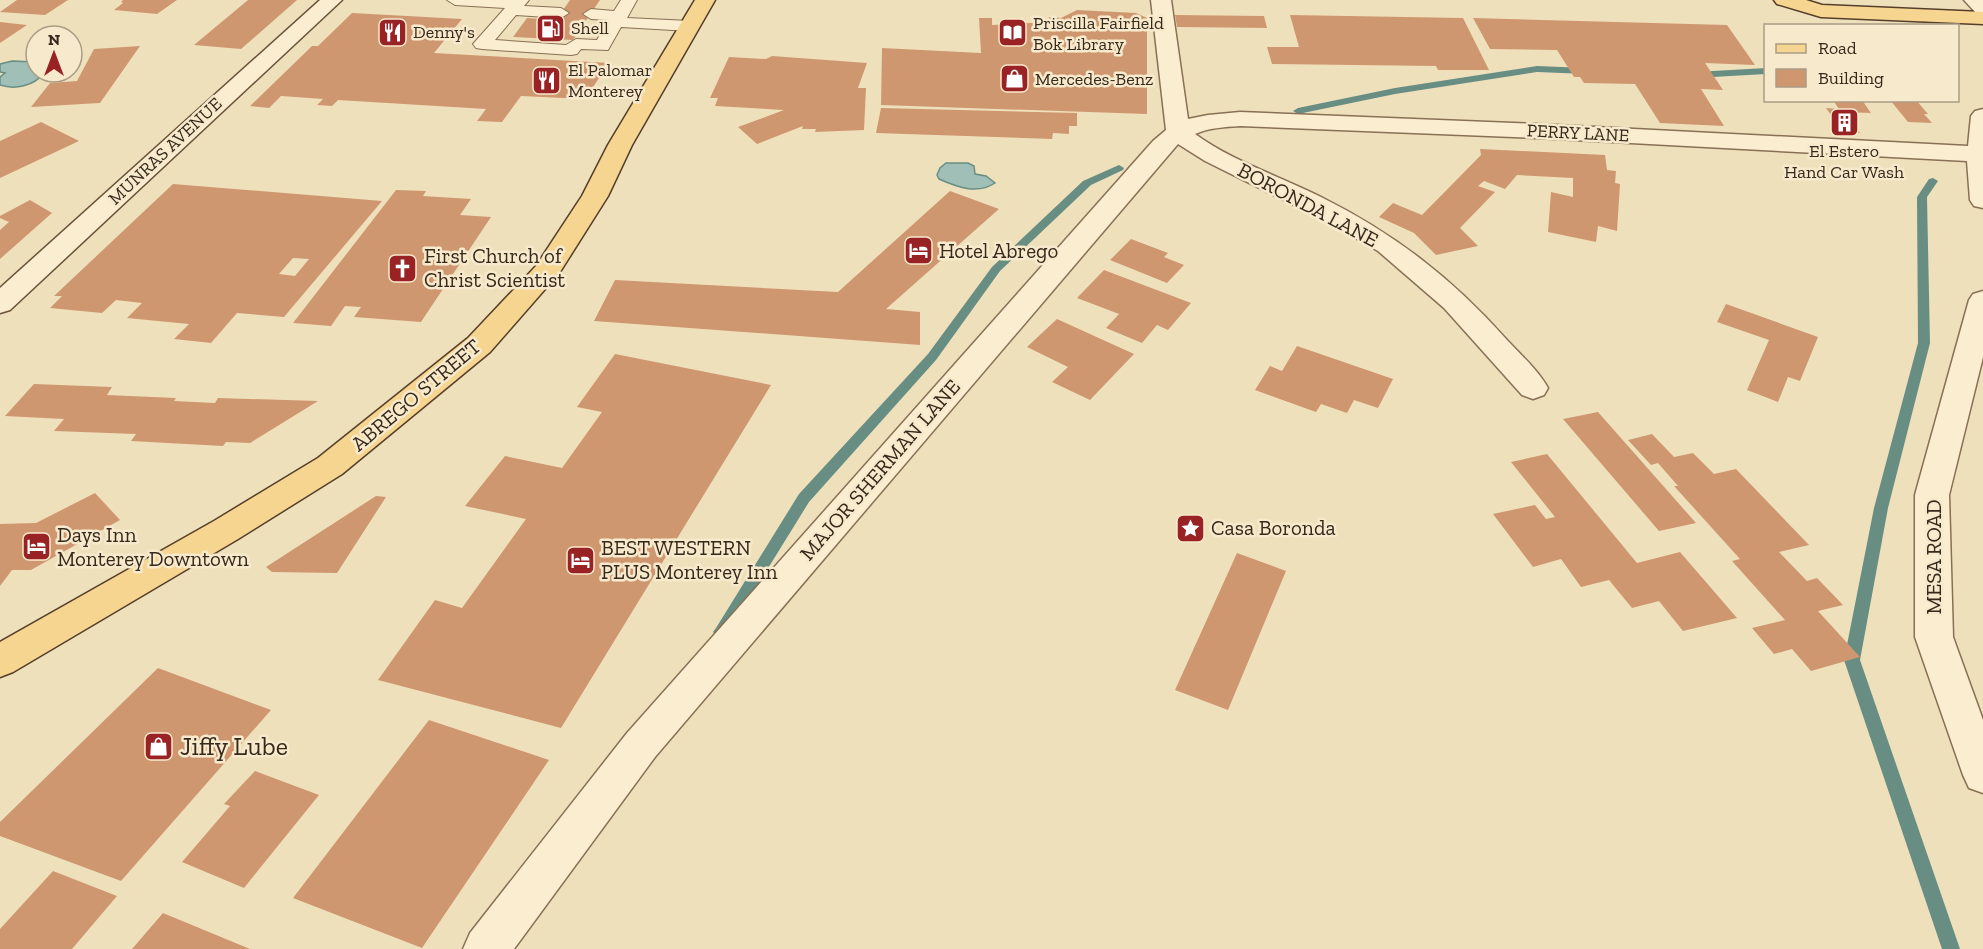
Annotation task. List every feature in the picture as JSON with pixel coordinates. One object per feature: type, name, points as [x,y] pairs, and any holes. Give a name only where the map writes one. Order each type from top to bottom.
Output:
[{"type":"main road","name":"ABREGO STREET","points":[[0,661],[226,530],[330,466],[479,345],[546,272],[595,196],[620,145],[705,0]]},
{"type":"main road","points":[[1784,0],[1821,11],[1983,18]]},
{"type":"street","name":"MUNRAS AVENUE","points":[[0,304],[228,92],[332,0]]},
{"type":"street","points":[[1161,0],[1178,132]]},
{"type":"street","points":[[1974,0],[1983,9]]},
{"type":"street","points":[[1983,116],[1979,154],[1983,200]]},
{"type":"street","name":"PERRY LANE","points":[[1178,132],[1208,121],[1240,119],[1537,131],[1979,154]]},
{"type":"street","name":"BORONDA LANE","points":[[1178,132],[1193,146],[1297,195],[1364,231],[1417,268],[1490,339],[1533,388]]},
{"type":"street","name":"MAJOR SHERMAN LANE","points":[[486,949],[641,745],[1162,146],[1178,132]]},
{"type":"street","name":"MESA ROAD","points":[[1983,300],[1932,495],[1934,637],[1983,775]]},
{"type":"lane","points":[[455,0],[516,4],[561,13]]},
{"type":"lane","points":[[604,0],[623,10],[690,26]]},
{"type":"lane","points":[[516,4],[482,44],[571,50],[576,44],[602,46],[623,10]]},
{"type":"lane","points":[[591,14],[623,10]]},
{"type":"water","points":[[24,62],[24,84],[30,84],[12,87],[0,85],[0,77],[5,73],[0,72],[0,64]]},
{"type":"water","points":[[946,163],[968,163],[974,166],[975,174],[986,176],[995,183],[981,189],[974,189],[946,182],[939,179],[937,175]]},
{"type":"building","points":[[17,0],[68,0],[45,15],[0,12]]},
{"type":"building","points":[[123,0],[177,0],[157,14],[114,10],[123,3],[121,2]]},
{"type":"building","points":[[248,0],[297,0],[241,49],[194,45]]},
{"type":"building","name":"Shell","points":[[570,0],[600,0],[573,40],[513,37],[527,18],[556,20]]},
{"type":"building","name":"Mercedes-Benz","points":[[1077,10],[1136,13],[1147,18],[1147,114],[881,105],[882,48],[981,53],[979,18],[992,18],[992,25],[1049,22],[1049,17],[1061,18]]},
{"type":"building","points":[[352,13],[462,19],[434,53],[609,63],[585,99],[521,96],[502,122],[477,121],[486,109],[338,100],[332,106],[317,105],[323,99],[281,96],[269,108],[250,106],[312,46],[318,46]]},
{"type":"building","points":[[1175,15],[1264,16],[1267,28],[1177,27]]},
{"type":"building","points":[[1290,15],[1463,18],[1489,70],[1438,70],[1436,66],[1272,64],[1267,47],[1299,47]]},
{"type":"building","points":[[1473,18],[1727,25],[1755,65],[1705,63],[1723,90],[1701,89],[1724,126],[1660,123],[1635,84],[1584,83],[1580,77],[1574,77],[1557,50],[1490,49]]},
{"type":"building","points":[[0,22],[24,25],[24,27],[0,43]]},
{"type":"building","points":[[140,46],[100,103],[31,107],[49,84],[84,84],[84,68],[94,49]]},
{"type":"building","points":[[772,56],[867,63],[858,88],[866,88],[864,130],[815,132],[816,129],[802,129],[803,126],[757,144],[738,127],[784,110],[715,106],[718,98],[710,98],[729,57],[766,59]]},
{"type":"building","name":"El Estero Hand Car Wash","points":[[1834,102],[1863,102],[1871,113],[1843,112],[1860,133],[1843,132],[1826,108],[1839,109]]},
{"type":"building","points":[[1892,102],[1918,102],[1932,123],[1908,122]]},
{"type":"building","points":[[881,108],[1077,113],[1077,126],[1069,126],[1069,134],[1053,133],[1052,139],[876,133]]},
{"type":"building","points":[[41,122],[79,141],[0,178],[0,141]]},
{"type":"building","points":[[1480,149],[1605,155],[1607,170],[1616,171],[1615,183],[1620,184],[1617,231],[1598,226],[1596,242],[1548,232],[1551,192],[1573,197],[1573,178],[1517,175],[1505,189],[1484,181],[1478,186],[1495,192],[1460,228],[1478,246],[1436,255],[1414,233],[1379,217],[1393,203],[1422,215],[1481,155]]},
{"type":"building","points":[[173,184],[382,201],[284,317],[237,313],[211,343],[174,339],[189,324],[127,318],[142,303],[116,300],[102,313],[50,308],[62,296],[54,296]],"holes":[[[293,258],[309,259],[295,276],[279,274]]]},
{"type":"building","points":[[396,190],[426,191],[423,196],[471,199],[460,215],[491,217],[421,322],[354,317],[361,307],[345,306],[331,326],[293,323]]},
{"type":"building","name":"Hotel Abrego","points":[[950,191],[999,209],[886,309],[920,312],[920,345],[594,321],[615,280],[838,292]]},
{"type":"building","points":[[30,200],[52,213],[0,259],[0,230],[9,222],[0,216]]},
{"type":"building","points":[[1131,239],[1168,253],[1164,257],[1184,265],[1167,283],[1110,260]]},
{"type":"building","points":[[1104,270],[1191,303],[1168,330],[1157,325],[1142,343],[1106,328],[1119,314],[1077,298]]},
{"type":"building","points":[[1726,304],[1818,337],[1800,381],[1788,377],[1778,402],[1747,390],[1769,340],[1717,322]]},
{"type":"building","points":[[1057,319],[1134,354],[1090,400],[1052,382],[1068,367],[1027,347]]},
{"type":"building","points":[[1297,346],[1393,379],[1378,408],[1354,400],[1347,413],[1321,404],[1316,412],[1255,390],[1270,366],[1282,371]]},
{"type":"building","name":"BEST WESTERN PLUS Monterey Inn","points":[[615,354],[771,385],[561,728],[378,680],[435,600],[462,608],[526,519],[465,506],[505,456],[562,468],[602,412],[577,407]]},
{"type":"building","points":[[34,384],[112,387],[107,395],[176,398],[174,401],[215,403],[218,398],[318,401],[250,443],[226,442],[223,446],[131,441],[136,434],[54,431],[64,419],[5,416]]},
{"type":"building","points":[[1598,412],[1696,523],[1659,531],[1563,419]]},
{"type":"building","points":[[1652,434],[1674,457],[1693,453],[1714,474],[1736,469],[1809,545],[1779,552],[1807,581],[1817,578],[1843,605],[1818,611],[1860,657],[1811,671],[1792,649],[1774,654],[1752,628],[1785,620],[1732,561],[1740,559],[1674,486],[1678,486],[1658,463],[1651,465],[1628,440]]},
{"type":"building","points":[[1547,454],[1637,563],[1680,552],[1737,618],[1683,631],[1659,601],[1632,608],[1609,580],[1581,587],[1561,559],[1533,567],[1493,514],[1535,505],[1546,519],[1555,517],[1511,462]]},
{"type":"building","name":"Days Inn Monterey Downtown","points":[[95,493],[120,520],[31,570],[12,570],[0,586],[0,524],[36,523]]},
{"type":"building","points":[[376,496],[386,497],[337,573],[272,572],[266,567]]},
{"type":"building","points":[[1237,553],[1286,571],[1228,710],[1175,690]]},
{"type":"building","name":"Jiffy Lube","points":[[158,668],[271,710],[121,881],[0,836],[0,822]]},
{"type":"building","points":[[429,720],[549,760],[422,948],[293,898]]},
{"type":"building","points":[[255,771],[319,795],[244,888],[182,862],[230,806],[224,804]]},
{"type":"building","points":[[53,871],[117,896],[72,949],[0,949],[0,929]]},
{"type":"building","points":[[163,913],[250,949],[132,949]]},
{"type":"waterway","points":[[1298,111],[1395,91],[1537,69],[1586,71]]},
{"type":"waterway","points":[[1695,75],[1764,71]]},
{"type":"waterway","points":[[721,632],[804,498],[932,357],[996,269],[1087,183],[1119,168]]},
{"type":"waterway","points":[[1933,181],[1922,197],[1924,343],[1881,508],[1852,660],[1951,949]]},
{"type":"place","name":"Shell","points":[[550,28]]},
{"type":"place","name":"Denny's","points":[[392,32]]},
{"type":"place","name":"Priscilla Fairfield Bok Library","points":[[1012,33]]},
{"type":"place","name":"Mercedes-Benz","points":[[1014,79]]},
{"type":"place","name":"El Palomar Monterey","points":[[547,80]]},
{"type":"place","name":"El Estero Hand Car Wash","points":[[1844,122]]},
{"type":"place","name":"Hotel Abrego","points":[[918,251]]},
{"type":"place","name":"First Church of Christ Scientist","points":[[403,268]]},
{"type":"place","name":"Casa Boronda","points":[[1190,528]]},
{"type":"place","name":"Days Inn Monterey Downtown","points":[[36,547]]},
{"type":"place","name":"BEST WESTERN PLUS Monterey Inn","points":[[580,560]]},
{"type":"place","name":"Jiffy Lube","points":[[159,746]]}]
